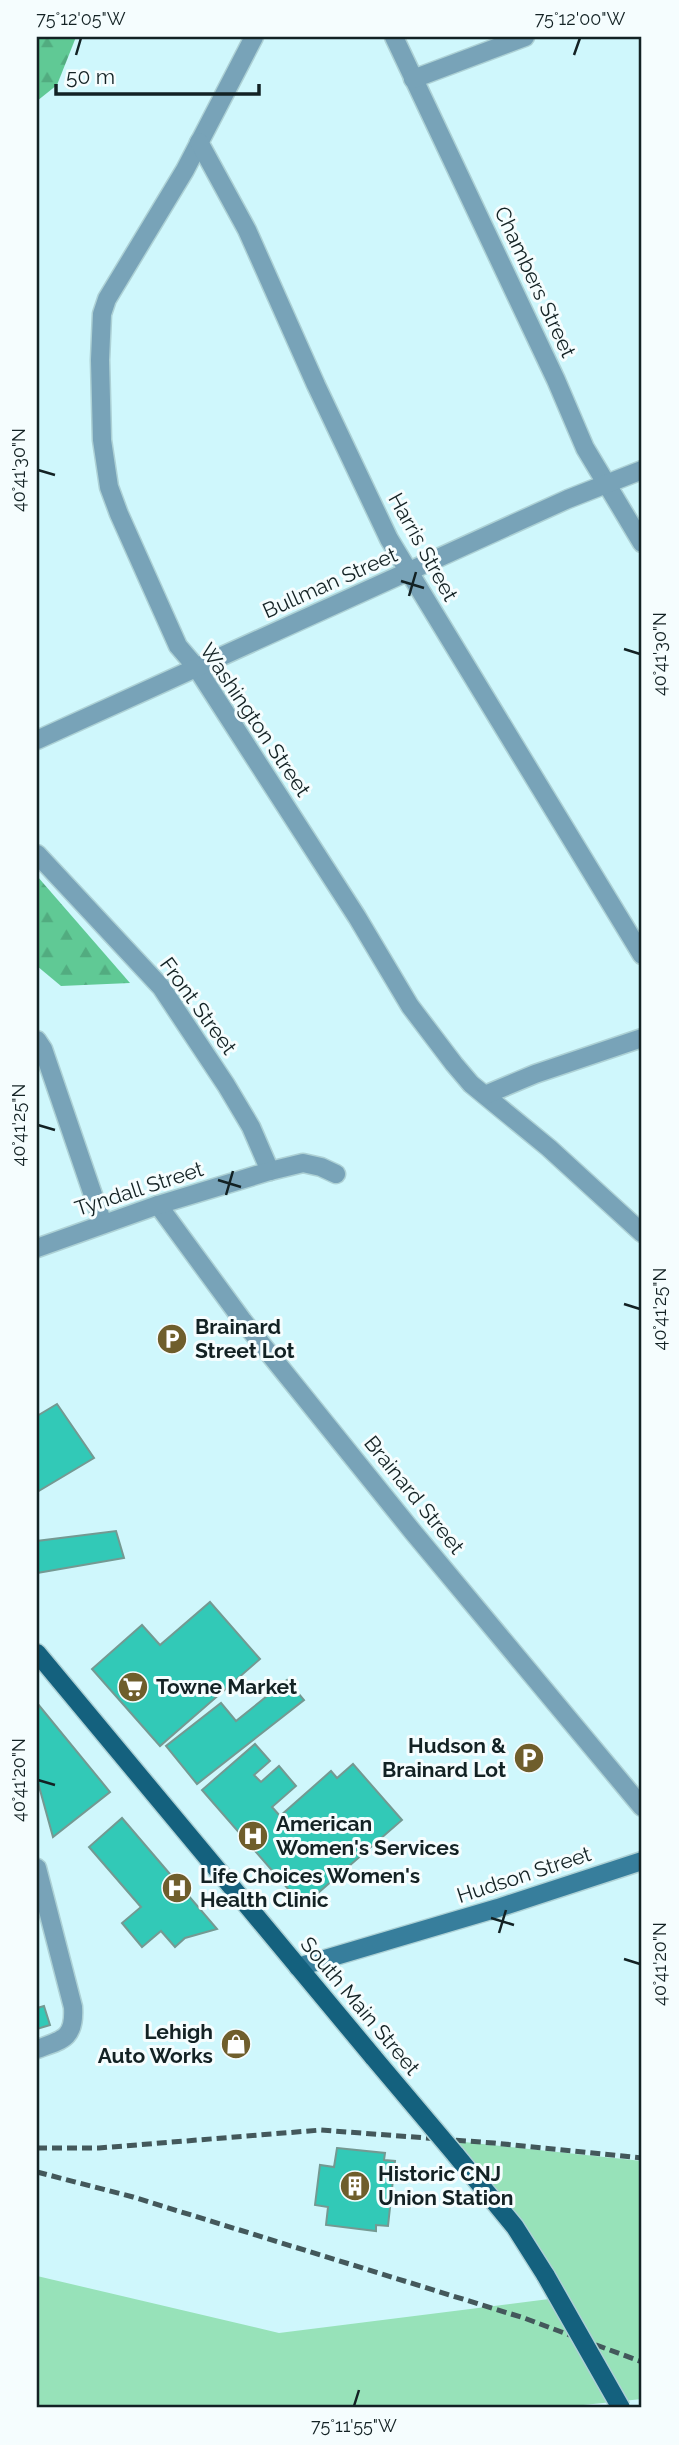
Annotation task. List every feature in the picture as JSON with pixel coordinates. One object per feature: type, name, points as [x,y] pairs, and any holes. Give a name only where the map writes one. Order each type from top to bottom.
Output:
[{"type":"main road","name":"South Main Street","points":[[37,1653],[515,2227],[621,2408]]},
{"type":"street","name":"Washington Street","points":[[254,37],[185,170],[107,299],[102,314],[102,439],[109,487],[178,646],[196,667],[357,917],[410,1006],[454,1064],[485,1095],[549,1148],[642,1233]]},
{"type":"street","name":"Chambers Street","points":[[394,37],[586,448],[642,542]]},
{"type":"street","points":[[413,79],[525,37]]},
{"type":"street","name":"Harris Street","points":[[199,142],[247,230],[389,539],[642,955]]},
{"type":"street","name":"Bullman Street","points":[[37,740],[568,499],[642,470]]},
{"type":"street","name":"Front Street","points":[[37,854],[161,988],[226,1085],[251,1127],[270,1171]]},
{"type":"street","points":[[485,1095],[535,1074],[642,1038]]},
{"type":"street","points":[[37,1040],[43,1049],[103,1224]]},
{"type":"street","name":"Tyndall Street","points":[[37,1248],[158,1205],[270,1171],[303,1164],[321,1167],[336,1174]]},
{"type":"street","name":"Brainard Street","points":[[158,1205],[252,1332],[422,1543],[642,1807]]},
{"type":"street","name":"Hudson Street","points":[[298,1967],[498,1908],[642,1861]]},
{"type":"street","points":[[37,1868],[73,2007],[74,2023],[66,2037],[37,2049]]},
{"type":"green space","points":[[37,37],[76,37],[57,85],[37,101]]},
{"type":"green space","points":[[37,876],[130,983],[61,986],[37,966]]},
{"type":"green space","points":[[455,2141],[642,2161],[642,2399],[554,2408],[37,2408],[37,2276],[279,2333],[557,2298]]},
{"type":"building","points":[[57,1404],[94,1458],[37,1492],[37,1416]]},
{"type":"building","points":[[116,1531],[124,1558],[37,1573],[37,1541]]},
{"type":"building","points":[[210,1602],[260,1659],[160,1746],[92,1669],[142,1625],[160,1645]]},
{"type":"building","points":[[287,1680],[304,1700],[197,1784],[166,1746],[221,1703],[236,1721]]},
{"type":"building","points":[[37,1703],[110,1792],[53,1837],[37,1779]]},
{"type":"building","points":[[255,1744],[270,1761],[254,1775],[261,1782],[279,1766],[296,1786],[272,1807],[280,1816],[331,1771],[337,1778],[353,1764],[402,1820],[303,1906],[202,1790]]},
{"type":"building","points":[[122,1818],[217,1929],[185,1938],[175,1947],[161,1931],[142,1947],[122,1923],[141,1907],[89,1847]]},
{"type":"building","points":[[44,2006],[50,2025],[37,2029],[37,2008]]},
{"type":"building","name":"Historic CNJ Union Station","points":[[337,2148],[385,2153],[384,2160],[395,2161],[388,2226],[376,2225],[376,2231],[326,2225],[328,2207],[315,2205],[320,2165],[334,2167]]},
{"type":"railway","points":[[37,2148],[99,2148],[321,2130],[642,2158]]},
{"type":"railway","points":[[37,2172],[133,2197],[524,2318],[642,2362]]},
{"type":"place","name":"Brainard Street Lot","points":[[172,1339]]},
{"type":"place","name":"Towne Market","points":[[133,1687]]},
{"type":"place","name":"Hudson & Brainard Lot","points":[[529,1758]]},
{"type":"place","name":"American Women's Services","points":[[253,1836]]},
{"type":"place","name":"Life Choices Women's Health Clinic","points":[[177,1888]]},
{"type":"place","name":"Lehigh Auto Works","points":[[236,2044]]},
{"type":"place","name":"Historic CNJ Union Station","points":[[355,2186]]}]
